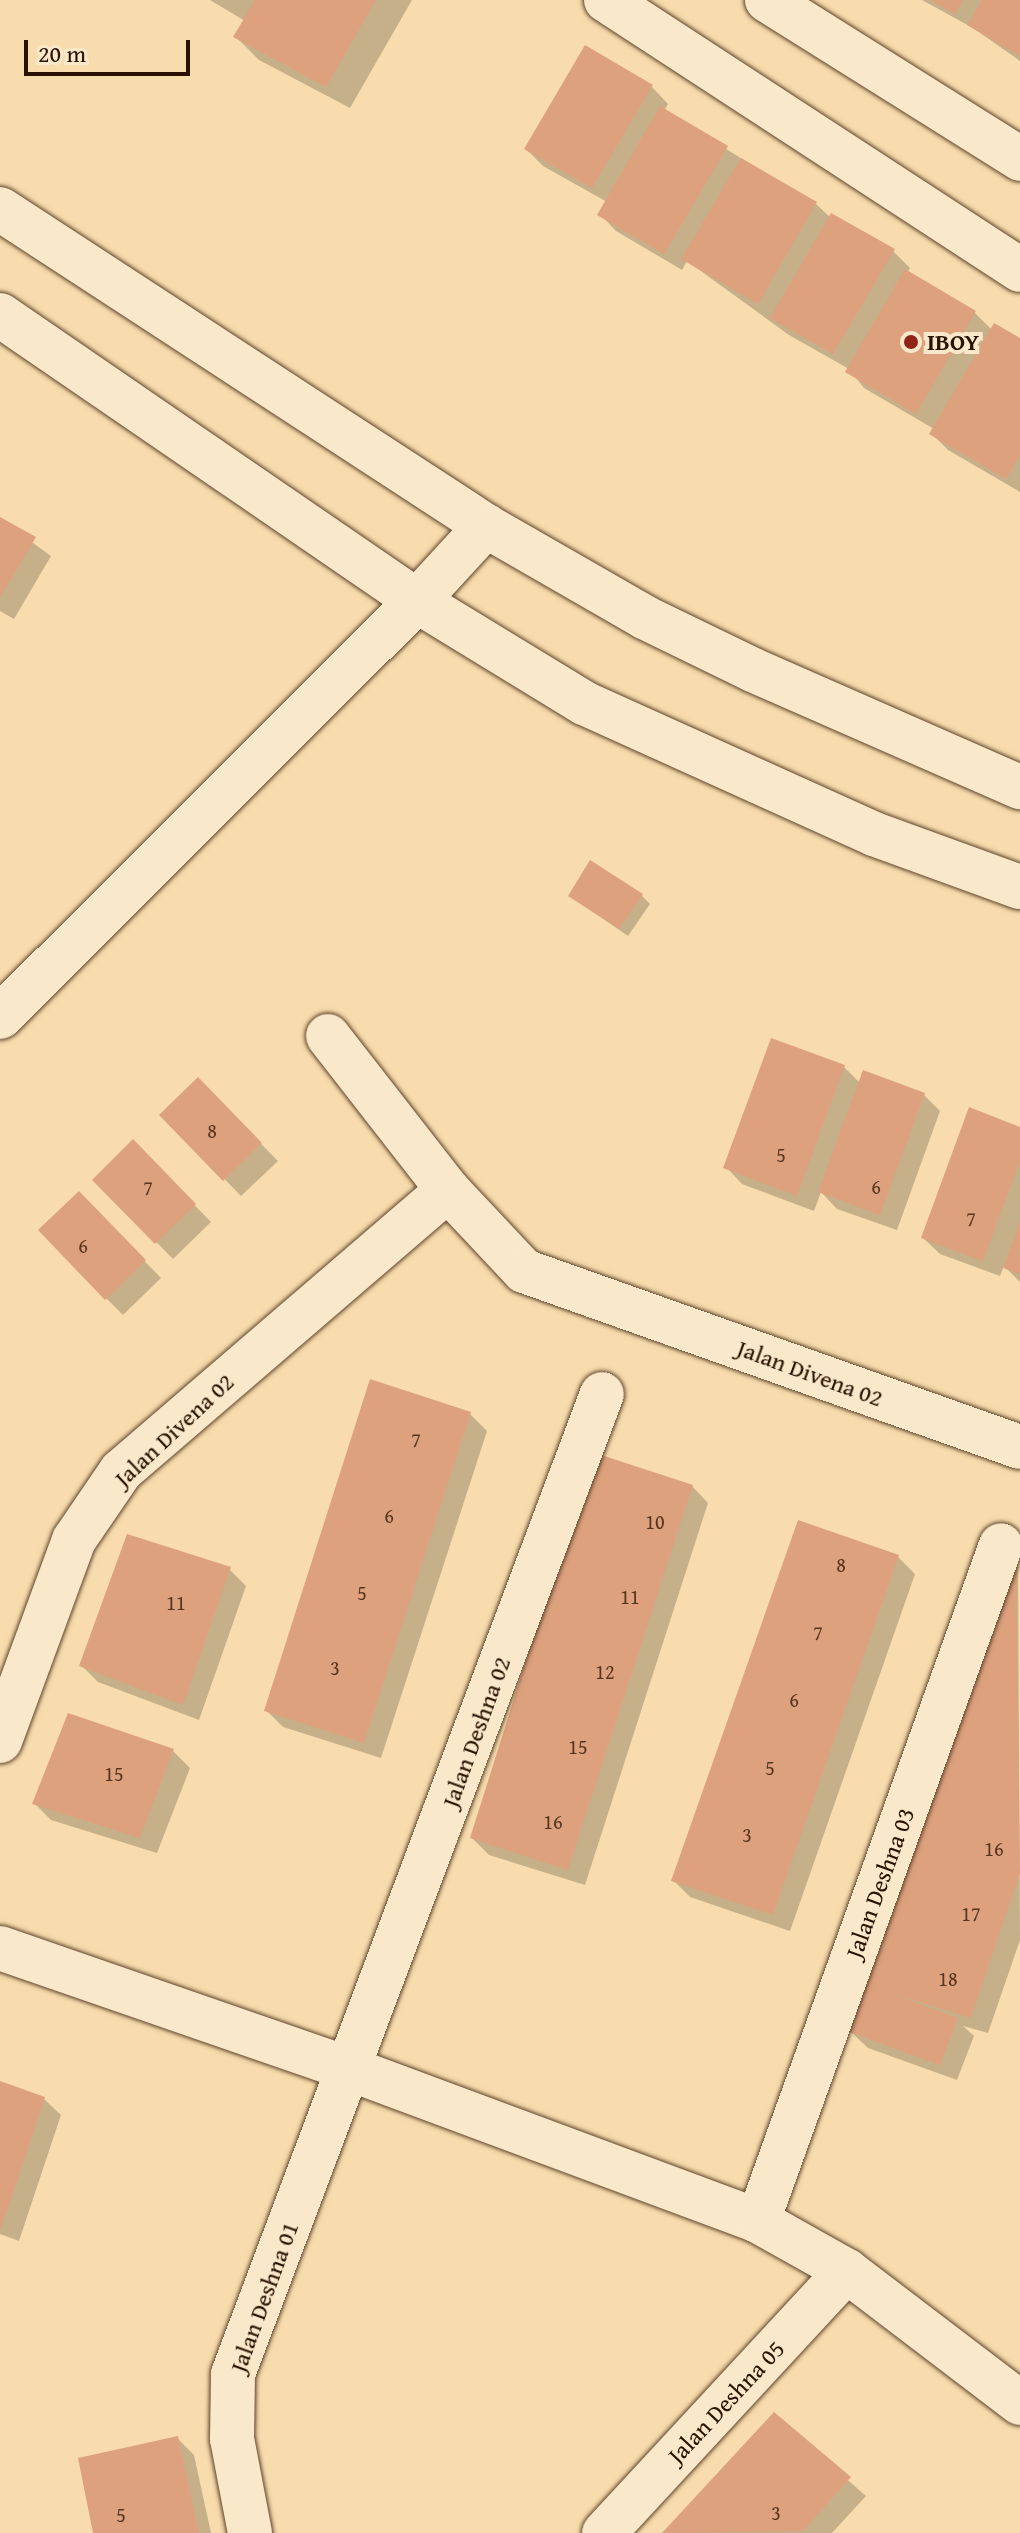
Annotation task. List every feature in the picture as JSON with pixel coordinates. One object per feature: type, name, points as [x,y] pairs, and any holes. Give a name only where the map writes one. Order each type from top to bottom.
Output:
[{"type":"street","points":[[606,0],[1020,270]]},
{"type":"street","points":[[767,0],[1020,159]]},
{"type":"street","points":[[0,209],[486,526],[644,617],[739,664],[1020,787]]},
{"type":"street","points":[[0,315],[417,601],[584,703],[874,834],[1020,887]]},
{"type":"street","points":[[0,1017],[417,601],[486,526]]},
{"type":"street","name":"Jalan Divena 02","points":[[328,1036],[448,1190],[524,1271],[1020,1447]]},
{"type":"street","name":"Jalan Divena 02","points":[[0,1741],[74,1540],[121,1471],[448,1190]]},
{"type":"street","name":"Jalan Deshna 02","points":[[350,2069],[602,1394]]},
{"type":"street","name":"Jalan Deshna 03","points":[[758,2221],[1001,1545]]},
{"type":"street","points":[[0,1948],[350,2069],[758,2221],[847,2271],[1020,2403]]},
{"type":"street","name":"Jalan Deshna 01","points":[[250,2533],[232,2439],[233,2374],[350,2069]]},
{"type":"street","name":"Jalan Deshna 05","points":[[604,2533],[847,2271]]},
{"type":"building","points":[[255,0],[376,0],[326,87],[233,37]]},
{"type":"building","points":[[930,0],[963,0],[955,14]]},
{"type":"building","points":[[982,0],[1020,0],[1020,56],[967,25]]},
{"type":"building","points":[[585,45],[653,85],[592,188],[524,149]]},
{"type":"building","points":[[660,106],[728,146],[664,254],[597,215]]},
{"type":"building","points":[[741,158],[817,202],[758,304],[681,259]]},
{"type":"building","points":[[831,213],[895,249],[833,354],[770,318]]},
{"type":"building","name":"IBOY","points":[[905,269],[976,311],[916,414],[845,372]]},
{"type":"building","points":[[994,323],[1020,338],[1020,455],[1006,479],[929,434]]},
{"type":"building","points":[[0,517],[36,537],[0,598]]},
{"type":"building","points":[[590,860],[643,894],[619,929],[568,896]]},
{"type":"building","points":[[771,1038],[845,1065],[797,1196],[723,1168]]},
{"type":"building","points":[[863,1070],[925,1093],[880,1215],[818,1192]]},
{"type":"building","points":[[198,1077],[262,1143],[223,1181],[159,1115]]},
{"type":"building","points":[[969,1107],[1020,1127],[1020,1161],[983,1261],[921,1238]]},
{"type":"building","points":[[133,1139],[196,1204],[155,1244],[92,1180]]},
{"type":"building","points":[[79,1191],[146,1260],[105,1300],[38,1230]]},
{"type":"building","points":[[1020,1222],[1020,1274],[1003,1268]]},
{"type":"building","points":[[370,1379],[471,1412],[364,1743],[264,1711]]},
{"type":"building","points":[[592,1452],[693,1485],[568,1870],[470,1838]]},
{"type":"building","points":[[798,1520],[899,1555],[773,1915],[671,1881]]},
{"type":"building","points":[[127,1534],[231,1567],[183,1705],[79,1666]]},
{"type":"building","points":[[1016,1558],[1020,1873],[971,2018],[890,1993],[958,2018],[940,2065],[849,2032]]},
{"type":"building","points":[[68,1713],[174,1749],[140,1838],[32,1804]]},
{"type":"building","points":[[0,2081],[45,2097],[1,2229],[0,2229]]},
{"type":"building","points":[[774,2412],[851,2477],[803,2531],[662,2533]]},
{"type":"building","points":[[178,2436],[199,2533],[93,2533],[78,2458]]},
{"type":"place","name":"IBOY","points":[[911,342]]}]
